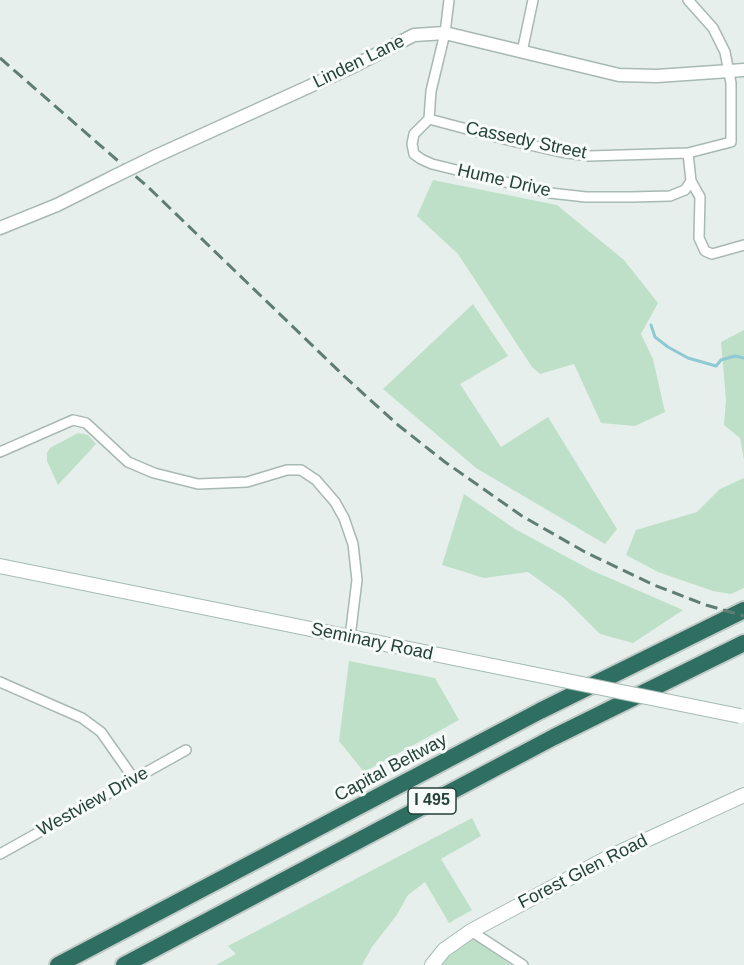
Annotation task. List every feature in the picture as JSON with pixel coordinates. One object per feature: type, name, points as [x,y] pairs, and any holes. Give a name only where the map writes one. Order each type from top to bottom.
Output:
[{"type":"highway","name":"Capital Beltway","points":[[58,965],[540,711],[744,610]]},
{"type":"highway","name":"I 495","points":[[124,965],[554,737],[744,643]]},
{"type":"main road","name":"Seminary Road","points":[[0,566],[742,716]]},
{"type":"main road","name":"Forest Glen Road","points":[[432,965],[444,950],[471,931],[607,858],[744,795]]},
{"type":"street","name":"Hume Drive","points":[[449,0],[446,33],[431,90],[429,118],[414,134],[412,144],[414,154],[421,159],[567,196],[631,197],[678,194],[691,181]]},
{"type":"street","points":[[522,52],[533,0]]},
{"type":"street","points":[[688,0],[713,28],[720,40],[729,70]]},
{"type":"street","name":"Linden Lane","points":[[0,228],[57,205],[156,156],[350,68],[414,36],[446,33],[619,75],[657,76],[744,70]]},
{"type":"street","name":"Cassedy Street","points":[[429,118],[512,141],[589,156],[688,153],[731,142],[729,70]]},
{"type":"street","points":[[688,153],[691,181],[700,197],[699,238],[705,251],[712,254],[744,245]]},
{"type":"street","points":[[0,452],[74,421],[86,423],[128,462],[154,474],[198,484],[247,482],[287,470],[301,470],[316,480],[334,502],[344,518],[353,544],[357,580],[350,637]]},
{"type":"street","points":[[0,682],[64,709],[101,732],[134,779]]},
{"type":"street","name":"Westview Drive","points":[[0,854],[186,750]]},
{"type":"street","points":[[471,931],[523,965]]},
{"type":"green space","points":[[433,180],[557,205],[624,260],[658,303],[641,334],[653,359],[665,412],[635,426],[601,423],[574,364],[540,374],[532,367],[458,254],[417,216]]},
{"type":"green space","points":[[473,304],[508,356],[460,384],[501,447],[548,417],[617,529],[605,544],[476,468],[383,389]]},
{"type":"green space","points":[[744,330],[744,460],[740,438],[724,425],[726,400],[721,342]]},
{"type":"green space","points":[[78,433],[88,435],[96,444],[58,485],[47,461],[47,453],[50,448]]},
{"type":"green space","points":[[744,478],[744,588],[731,594],[713,591],[658,572],[626,555],[636,530],[697,512],[720,489]]},
{"type":"green space","points":[[464,494],[515,529],[591,570],[683,610],[633,643],[600,634],[564,598],[528,572],[484,578],[442,565]]},
{"type":"green space","points":[[349,661],[435,678],[459,720],[364,772],[339,741]]},
{"type":"green space","points":[[472,818],[481,836],[441,859],[472,910],[449,923],[425,882],[408,895],[362,965],[216,965],[236,954],[228,946]]},
{"type":"green space","points":[[471,937],[511,965],[442,965]]},
{"type":"waterway","points":[[651,325],[655,337],[688,358],[716,366],[721,360],[735,356],[744,358]]},
{"type":"railway","points":[[0,58],[148,187],[345,377],[398,425],[445,462],[522,516],[585,552],[654,585],[706,605],[744,616]]}]
